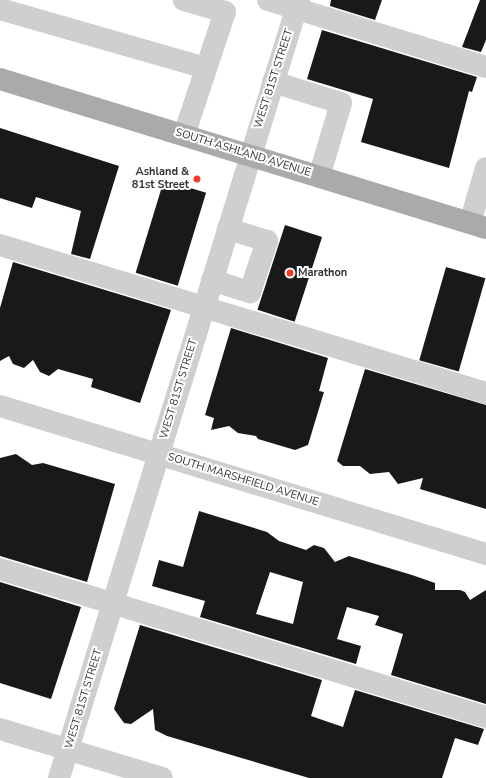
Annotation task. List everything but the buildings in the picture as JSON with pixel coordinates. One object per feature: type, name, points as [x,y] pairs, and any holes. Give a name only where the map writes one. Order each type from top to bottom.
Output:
[{"type":"main road","name":"SOUTH ASHLAND AVENUE","points":[[0,79],[478,225]]},
{"type":"street","points":[[184,0],[225,12],[184,135]]},
{"type":"street","points":[[268,0],[298,4],[486,67]]},
{"type":"street","name":"WEST 81ST STREET","points":[[59,778],[250,155],[298,4]]},
{"type":"street","points":[[0,9],[206,68]]},
{"type":"street","points":[[273,82],[341,103],[319,177]]},
{"type":"street","points":[[478,225],[486,168]]},
{"type":"street","points":[[212,280],[250,292],[267,241],[228,229]]},
{"type":"street","points":[[0,245],[486,393]]},
{"type":"street","name":"SOUTH MARSHFIELD AVENUE","points":[[0,406],[486,554]]},
{"type":"street","points":[[0,569],[486,717]]},
{"type":"street","points":[[0,728],[162,778]]},
{"type":"place","name":"Ashland & 81st Street","points":[[197,179]]},
{"type":"place","name":"Marathon","points":[[290,273]]}]
